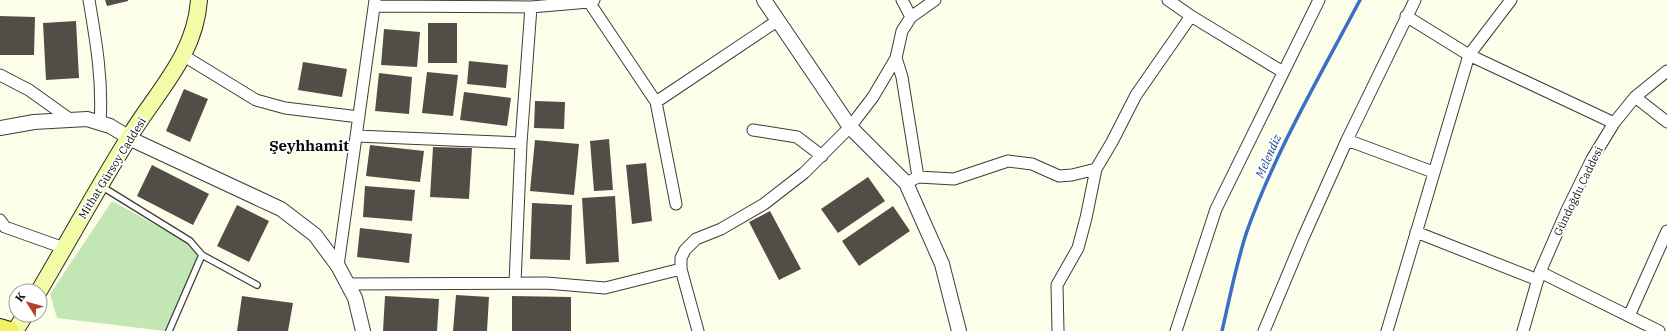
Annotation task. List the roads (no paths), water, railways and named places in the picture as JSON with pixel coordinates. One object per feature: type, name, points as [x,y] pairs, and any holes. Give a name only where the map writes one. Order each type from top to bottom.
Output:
[{"type":"main road","name":"Mithat Gürsoy Caddesi","points":[[44,283],[129,137],[184,56],[197,19],[199,0]]},
{"type":"main road","points":[[0,329],[10,331]]},
{"type":"street","points":[[89,0],[99,60],[102,100],[100,123]]},
{"type":"street","points":[[764,0],[777,22],[850,127],[912,180],[954,179],[1008,160],[1032,164],[1059,176],[1072,175],[1096,169]]},
{"type":"street","points":[[902,0],[911,17]]},
{"type":"street","points":[[698,331],[681,269],[681,258],[685,250],[696,239],[721,229],[764,204],[804,173],[822,156],[850,127],[873,98],[896,58],[902,31],[911,17],[935,0]]},
{"type":"street","points":[[1168,0],[1191,16],[1283,72]]},
{"type":"street","points":[[1176,331],[1216,210],[1319,0]]},
{"type":"street","points":[[1264,331],[1297,252],[1347,140],[1406,16],[1416,0]]},
{"type":"street","points":[[1387,331],[1469,55],[1511,0]]},
{"type":"street","points":[[338,266],[375,3],[531,7],[592,1],[656,102],[676,204]]},
{"type":"street","points":[[515,283],[521,143],[531,7]]},
{"type":"street","points":[[1058,331],[1056,285],[1078,248],[1096,169],[1136,95],[1191,16]]},
{"type":"street","points":[[1406,16],[1469,55],[1614,123]]},
{"type":"street","points":[[656,102],[777,22]]},
{"type":"street","points":[[184,56],[256,100],[285,108],[359,118]]},
{"type":"street","points":[[896,58],[903,84],[912,180],[942,264],[959,331]]},
{"type":"street","name":"Gündoğdu Caddesi","points":[[1523,331],[1539,276],[1567,210],[1592,159],[1614,123],[1635,97],[1667,71]]},
{"type":"street","points":[[0,75],[29,90],[71,120]]},
{"type":"street","points":[[1635,97],[1667,122]]},
{"type":"street","points":[[0,128],[34,122],[87,119],[110,126],[129,137],[281,209],[315,235],[338,266],[356,298],[363,331]]},
{"type":"street","points":[[753,130],[797,137],[822,156]]},
{"type":"street","points":[[357,136],[521,143]]},
{"type":"street","points":[[1347,140],[1433,172]]},
{"type":"street","points":[[0,220],[5,227],[64,248]]},
{"type":"street","points":[[1629,316],[1667,230]]},
{"type":"street","points":[[1416,232],[1539,276],[1659,331]]},
{"type":"street","points":[[348,284],[546,283],[605,288],[681,269]]},
{"type":"lane","points":[[100,185],[190,241],[202,255],[257,285]]},
{"type":"lane","points":[[169,331],[202,255]]},
{"type":"waterway","name":"Melendiz","points":[[1222,331],[1233,281],[1247,231],[1271,171],[1299,114],[1360,0]]},
{"type":"district","name":"Şeyhhamit","points":[[309,145]]}]
